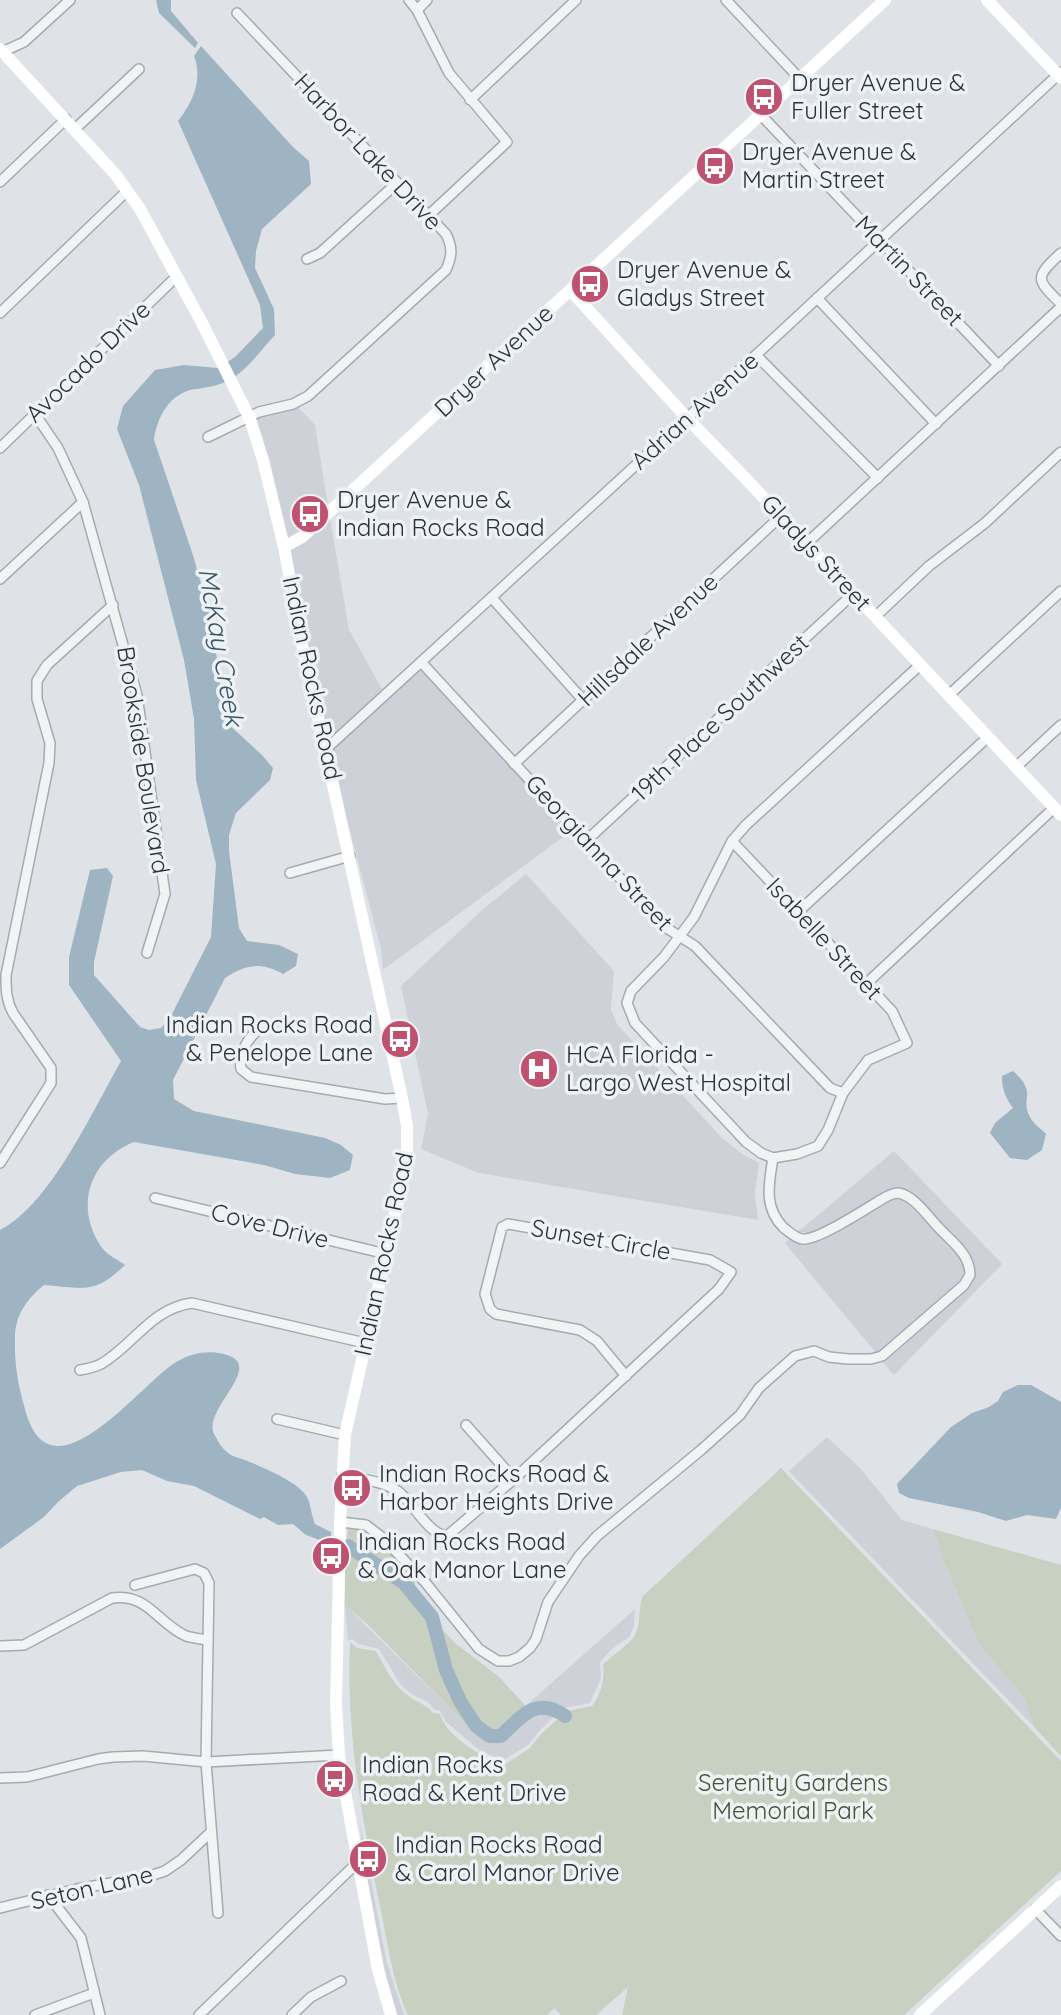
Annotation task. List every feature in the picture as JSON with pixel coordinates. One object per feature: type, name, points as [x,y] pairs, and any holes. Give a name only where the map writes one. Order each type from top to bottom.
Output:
[{"type":"street","points":[[1,51],[24,42],[71,0]]},
{"type":"street","points":[[410,0],[449,73],[507,142],[428,216]]},
{"type":"street","points":[[417,10],[427,0]]},
{"type":"street","points":[[470,100],[576,0]]},
{"type":"street","points":[[726,0],[800,79]]},
{"type":"street","name":"Dryer Avenue","points":[[284,547],[302,537],[886,0]]},
{"type":"street","points":[[987,0],[1060,75]]},
{"type":"street","name":"Harbor Lake Drive","points":[[208,438],[259,412],[293,404],[307,396],[446,270],[451,258],[451,246],[446,234],[237,13]]},
{"type":"street","name":"Indian Rocks Road","points":[[1,51],[66,119],[140,209],[232,379],[250,418],[284,547],[301,640],[327,748],[402,1098],[407,1126],[407,1161],[345,1434],[336,1703],[340,1755],[358,1862],[378,1970],[391,2015]]},
{"type":"street","points":[[75,130],[139,69]]},
{"type":"street","name":"Adrian Avenue","points":[[327,748],[1060,75]]},
{"type":"street","name":"Martin Street","points":[[761,115],[999,366]]},
{"type":"street","points":[[0,182],[66,119]]},
{"type":"street","points":[[307,259],[320,253],[397,183]]},
{"type":"street","points":[[0,313],[127,191]]},
{"type":"street","points":[[807,543],[1061,306],[1043,286],[1041,277],[1043,269],[1061,253]]},
{"type":"street","name":"Avocado Drive","points":[[0,448],[176,277]]},
{"type":"street","name":"Gladys Street","points":[[571,291],[1058,812]]},
{"type":"street","points":[[817,298],[936,424]]},
{"type":"street","points":[[756,355],[878,478]]},
{"type":"street","name":"Brookside Boulevard","points":[[36,414],[58,449],[83,502],[137,695],[164,894],[147,953]]},
{"type":"street","points":[[875,617],[929,566],[985,523],[1061,452]]},
{"type":"street","points":[[0,579],[83,502]]},
{"type":"street","name":"Hillsdale Avenue","points":[[514,764],[781,516]]},
{"type":"street","points":[[949,695],[1061,591]]},
{"type":"street","name":"19th Place Southwest","points":[[586,841],[853,594]]},
{"type":"street","points":[[492,598],[583,700]]},
{"type":"street","points":[[0,1163],[51,1083],[51,1068],[13,1013],[6,990],[6,975],[50,763],[50,743],[37,699],[37,681],[47,665],[113,605]]},
{"type":"street","name":"Georgianna Street","points":[[422,663],[665,927],[695,946],[830,1088],[843,1093]]},
{"type":"street","points":[[843,1093],[828,1130],[818,1146],[797,1154],[773,1158],[761,1153],[746,1142],[635,1023],[627,1003],[631,992],[694,917],[732,841],[746,825],[920,665]]},
{"type":"street","points":[[1017,766],[1061,725]]},
{"type":"street","points":[[799,911],[988,737]]},
{"type":"street","points":[[867,983],[1058,812]]},
{"type":"street","name":"Isabelle Street","points":[[732,841],[892,1011],[907,1043],[868,1060],[843,1093]]},
{"type":"street","points":[[290,873],[350,856]]},
{"type":"street","points":[[261,1027],[251,1035],[241,1055],[241,1069],[251,1077],[385,1099],[402,1098]]},
{"type":"street","points":[[340,1522],[366,1525],[383,1538],[425,1582],[479,1650],[498,1661],[509,1661],[519,1657],[536,1639],[548,1602],[562,1578],[588,1546],[731,1424],[759,1388],[795,1356],[814,1351],[829,1357],[848,1359],[882,1356],[964,1285],[971,1275],[966,1256],[911,1198],[897,1193],[811,1238],[802,1239],[793,1235],[782,1226],[770,1205],[768,1192],[773,1158]]},
{"type":"street","name":"Cove Drive","points":[[155,1198],[386,1254]]},
{"type":"street","name":"Sunset Circle","points":[[508,1224],[710,1260],[731,1272],[719,1289],[626,1376],[597,1341],[580,1330],[496,1314],[490,1309],[485,1294],[502,1227],[508,1224]]},
{"type":"street","points":[[80,1370],[100,1365],[161,1313],[176,1305],[192,1303],[365,1343]]},
{"type":"street","points":[[342,1475],[383,1484],[399,1492],[442,1536],[453,1532],[514,1479],[626,1376]]},
{"type":"street","points":[[277,1419],[345,1434]]},
{"type":"street","points":[[466,1425],[514,1479]]},
{"type":"street","points":[[135,1584],[195,1569],[204,1573],[209,1583],[206,1762],[218,1913]]},
{"type":"street","points":[[0,1646],[24,1645],[112,1598],[125,1596],[139,1600],[186,1636],[208,1640]]},
{"type":"street","points":[[0,1779],[27,1777],[113,1757],[143,1756],[206,1762],[340,1755]]},
{"type":"street","name":"Seton Lane","points":[[0,1908],[48,1895],[150,1877],[181,1860],[211,1832]]},
{"type":"street","points":[[198,2015],[358,1862]]},
{"type":"street","points":[[920,2015],[1061,1886]]},
{"type":"street","points":[[48,1895],[80,1938],[100,2015]]},
{"type":"street","points":[[1035,1909],[1061,1936]]},
{"type":"street","points":[[292,2015],[312,1997],[341,1981]]},
{"type":"street","points":[[35,2015],[94,1993]]},
{"type":"shaded area","points":[[298,407],[315,425],[328,506],[299,533],[287,540],[256,420]]},
{"type":"shaded area","points":[[330,518],[349,630],[383,691],[329,740],[289,550]]},
{"type":"shaded area","points":[[422,669],[571,831],[383,970],[381,949],[346,816],[332,750]]},
{"type":"shaded area","name":"HCA Florida - Largo West Hospital","points":[[526,874],[614,971],[611,1009],[617,1024],[721,1137],[759,1163],[755,1194],[758,1220],[479,1173],[421,1149],[428,1114],[401,986],[481,911]]},
{"type":"shaded area","points":[[894,1151],[1002,1264],[894,1375],[882,1361],[896,1352],[968,1288],[974,1278],[974,1267],[969,1253],[914,1195],[898,1189],[886,1191],[843,1217],[809,1233],[798,1232]]},
{"type":"shaded area","points":[[897,1198],[908,1202],[962,1258],[966,1273],[960,1282],[890,1345],[876,1353],[785,1243],[791,1238],[803,1244],[814,1242]]},
{"type":"shaded area","points":[[827,1437],[861,1469],[902,1520],[933,1529],[979,1645],[1024,1697],[1034,1727],[789,1471]]},
{"type":"shaded area","points":[[345,1605],[485,1742],[635,1609],[634,1627],[629,1637],[614,1647],[600,1662],[601,1678],[590,1703],[564,1708],[528,1745],[502,1761],[478,1749],[446,1722],[440,1711],[401,1685],[379,1649],[358,1644],[353,1639],[348,1641]]},
{"type":"shaded area","points":[[360,1823],[387,1963],[404,2015],[397,2015],[391,2001],[362,1852]]},
{"type":"green space","name":"Serenity Gardens Memorial Park","points":[[781,1468],[1061,1761],[1061,1871],[904,2015],[622,2015],[628,1987],[596,2015],[561,2015],[554,2008],[547,2015],[408,2015],[391,1962],[362,1808],[350,1710],[350,1642],[357,1648],[376,1651],[390,1676],[404,1693],[433,1713],[440,1714],[450,1731],[466,1745],[503,1766],[530,1748],[542,1733],[567,1711],[592,1706],[602,1687],[603,1665],[632,1640],[636,1633],[642,1597]]},
{"type":"green space","points":[[348,1529],[366,1530],[380,1542],[415,1579],[415,1595],[433,1620],[456,1644],[498,1676],[526,1706],[485,1743],[345,1605]]},
{"type":"green space","points":[[933,1529],[1061,1565],[1061,1756],[1034,1727],[1024,1697],[979,1645]]},
{"type":"water","points":[[156,0],[171,0],[171,11],[198,43],[195,48],[159,13]]},
{"type":"water","points":[[201,46],[309,161],[311,184],[262,229],[256,251],[255,268],[274,309],[275,335],[245,369],[231,379],[215,386],[182,393],[169,403],[158,424],[154,440],[192,552],[212,622],[225,721],[273,768],[270,780],[236,813],[229,835],[239,928],[247,941],[279,945],[298,954],[296,966],[283,974],[254,966],[225,978],[173,1080],[174,1099],[194,1111],[325,1138],[341,1145],[353,1155],[350,1170],[330,1178],[295,1174],[264,1165],[134,1142],[119,1150],[97,1173],[90,1187],[88,1202],[89,1218],[103,1249],[125,1265],[105,1281],[88,1287],[44,1285],[27,1302],[17,1322],[15,1358],[27,1416],[40,1439],[57,1446],[78,1441],[100,1428],[163,1372],[183,1358],[212,1352],[236,1360],[239,1367],[237,1377],[217,1412],[213,1424],[214,1434],[222,1448],[230,1454],[277,1474],[300,1489],[309,1500],[315,1524],[331,1532],[331,1544],[306,1535],[293,1524],[278,1525],[264,1517],[260,1519],[194,1486],[167,1481],[142,1470],[121,1472],[77,1486],[44,1517],[0,1549],[0,1230],[18,1218],[53,1178],[84,1129],[121,1061],[69,985],[69,957],[90,870],[107,868],[113,876],[94,962],[94,975],[140,1027],[149,1030],[161,1028],[170,1018],[211,937],[216,864],[196,780],[194,719],[184,660],[139,485],[117,429],[123,406],[155,370],[184,365],[218,368],[235,357],[263,328],[260,305],[178,121],[195,90],[197,65],[194,56]]},
{"type":"water","points":[[1013,1071],[1027,1091],[1026,1105],[1030,1117],[1046,1134],[1042,1150],[1027,1160],[1010,1158],[990,1133],[995,1123],[1013,1108],[1005,1093],[1002,1076]]},
{"type":"water","points":[[1018,1385],[1031,1385],[1061,1402],[1061,1508],[1056,1519],[1027,1515],[1006,1521],[978,1512],[909,1498],[899,1493],[897,1484],[951,1427],[972,1413],[989,1407],[998,1401],[1003,1392]]},
{"type":"waterway","points":[[348,1546],[404,1583],[432,1617],[446,1670],[460,1701],[476,1726],[490,1736],[501,1736],[523,1716],[538,1708],[555,1710],[565,1716]]},
{"type":"place","name":"Dryer Avenue & Fuller Street","points":[[764,97]]},
{"type":"place","name":"Dryer Avenue & Martin Street","points":[[715,166]]},
{"type":"place","name":"Dryer Avenue & Gladys Street","points":[[590,284]]},
{"type":"place","name":"Dryer Avenue & Indian Rocks Road","points":[[310,514]]},
{"type":"place","name":"Indian Rocks Road & Penelope Lane","points":[[400,1039]]},
{"type":"place","name":"HCA Florida - Largo West Hospital","points":[[539,1069]]},
{"type":"place","name":"Indian Rocks Road & Harbor Heights Drive","points":[[352,1488]]},
{"type":"place","name":"Indian Rocks Road & Oak Manor Lane","points":[[331,1556]]},
{"type":"place","name":"Indian Rocks Road & Kent Drive","points":[[335,1779]]},
{"type":"place","name":"Indian Rocks Road & Carol Manor Drive","points":[[368,1859]]},
{"type":"water label","name":"McKay Creek","points":[[221,647]]}]
